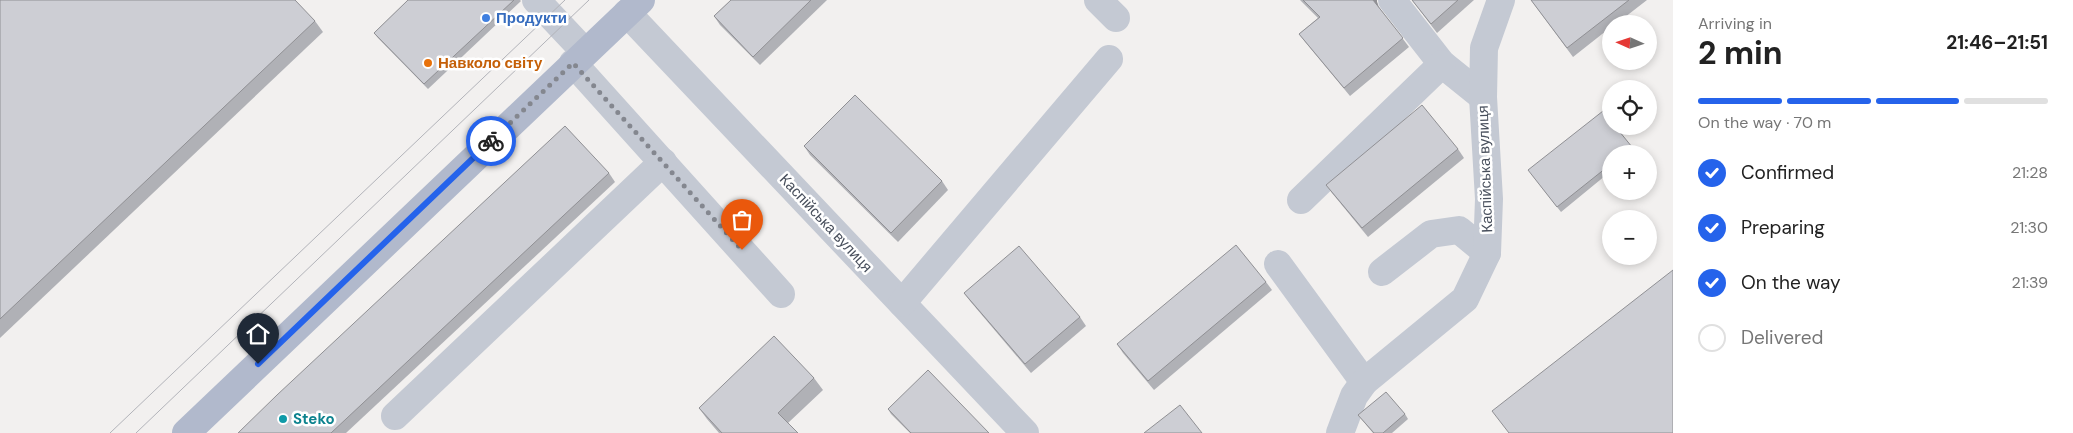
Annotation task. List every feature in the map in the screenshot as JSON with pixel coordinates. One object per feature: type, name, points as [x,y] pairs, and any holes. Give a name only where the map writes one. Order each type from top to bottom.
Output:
[{"type":"main road","points":[[186,433],[634,6]]},
{"type":"street","points":[[536,0],[663,162],[781,294]]},
{"type":"street","points":[[1392,0],[1442,64],[1483,97]]},
{"type":"street","name":"Каспійська вулиця","points":[[1340,433],[1354,396],[1364,382],[1465,299],[1487,253],[1489,199],[1483,97],[1484,48],[1501,0]]},
{"type":"street","name":"Каспійська вулиця","points":[[634,6],[902,303],[1025,433]]},
{"type":"street","points":[[902,303],[1109,59]]},
{"type":"street","points":[[1301,200],[1442,64]]},
{"type":"street","points":[[395,416],[663,162]]},
{"type":"street","points":[[1382,272],[1431,234],[1459,230],[1487,253]]},
{"type":"street","points":[[1278,264],[1364,382]]},
{"type":"building","points":[[0,0],[295,0],[315,21],[0,319]]},
{"type":"building","name":"Навколо світу","points":[[408,0],[514,0],[424,84],[374,33]]},
{"type":"building","points":[[731,0],[811,0],[753,57],[714,16]]},
{"type":"building","points":[[1303,0],[1373,0],[1403,38],[1344,88],[1299,34],[1320,17]]},
{"type":"building","points":[[1412,0],[1458,0],[1431,24]]},
{"type":"building","points":[[1531,0],[1629,0],[1610,15],[1602,15],[1602,21],[1567,48]]},
{"type":"building","points":[[855,95],[942,181],[891,233],[804,146]]},
{"type":"building","points":[[1422,105],[1458,149],[1362,228],[1326,185]]},
{"type":"building","points":[[1602,112],[1602,135],[1622,135],[1630,145],[1602,145],[1602,171],[1557,207],[1528,170]]},
{"type":"building","points":[[565,126],[609,173],[331,433],[238,433],[277,395]]},
{"type":"building","points":[[1236,245],[1266,282],[1148,381],[1117,344]]},
{"type":"building","points":[[1019,246],[1080,317],[1025,364],[964,293]]},
{"type":"building","points":[[1673,270],[1673,433],[1509,433],[1492,411]]},
{"type":"building","points":[[774,336],[814,378],[778,413],[798,433],[722,433],[699,408]]},
{"type":"building","points":[[928,370],[989,433],[911,433],[888,409]]},
{"type":"building","points":[[1386,392],[1405,414],[1383,433],[1374,433],[1358,415]]},
{"type":"building","points":[[1180,405],[1202,433],[1144,433]]},
{"type":"tram line","points":[[110,433],[565,0]]},
{"type":"tram line","points":[[136,433],[589,0]]},
{"type":"way so far","points":[[491,141],[573,63],[742,250]]},
{"type":"place","name":"Продукти","points":[[486,18]]},
{"type":"place","name":"Навколо світу","points":[[428,63]]},
{"type":"place","name":"Steko","points":[[283,419]]},
{"type":"route","points":[[258,364],[491,141]]}]
